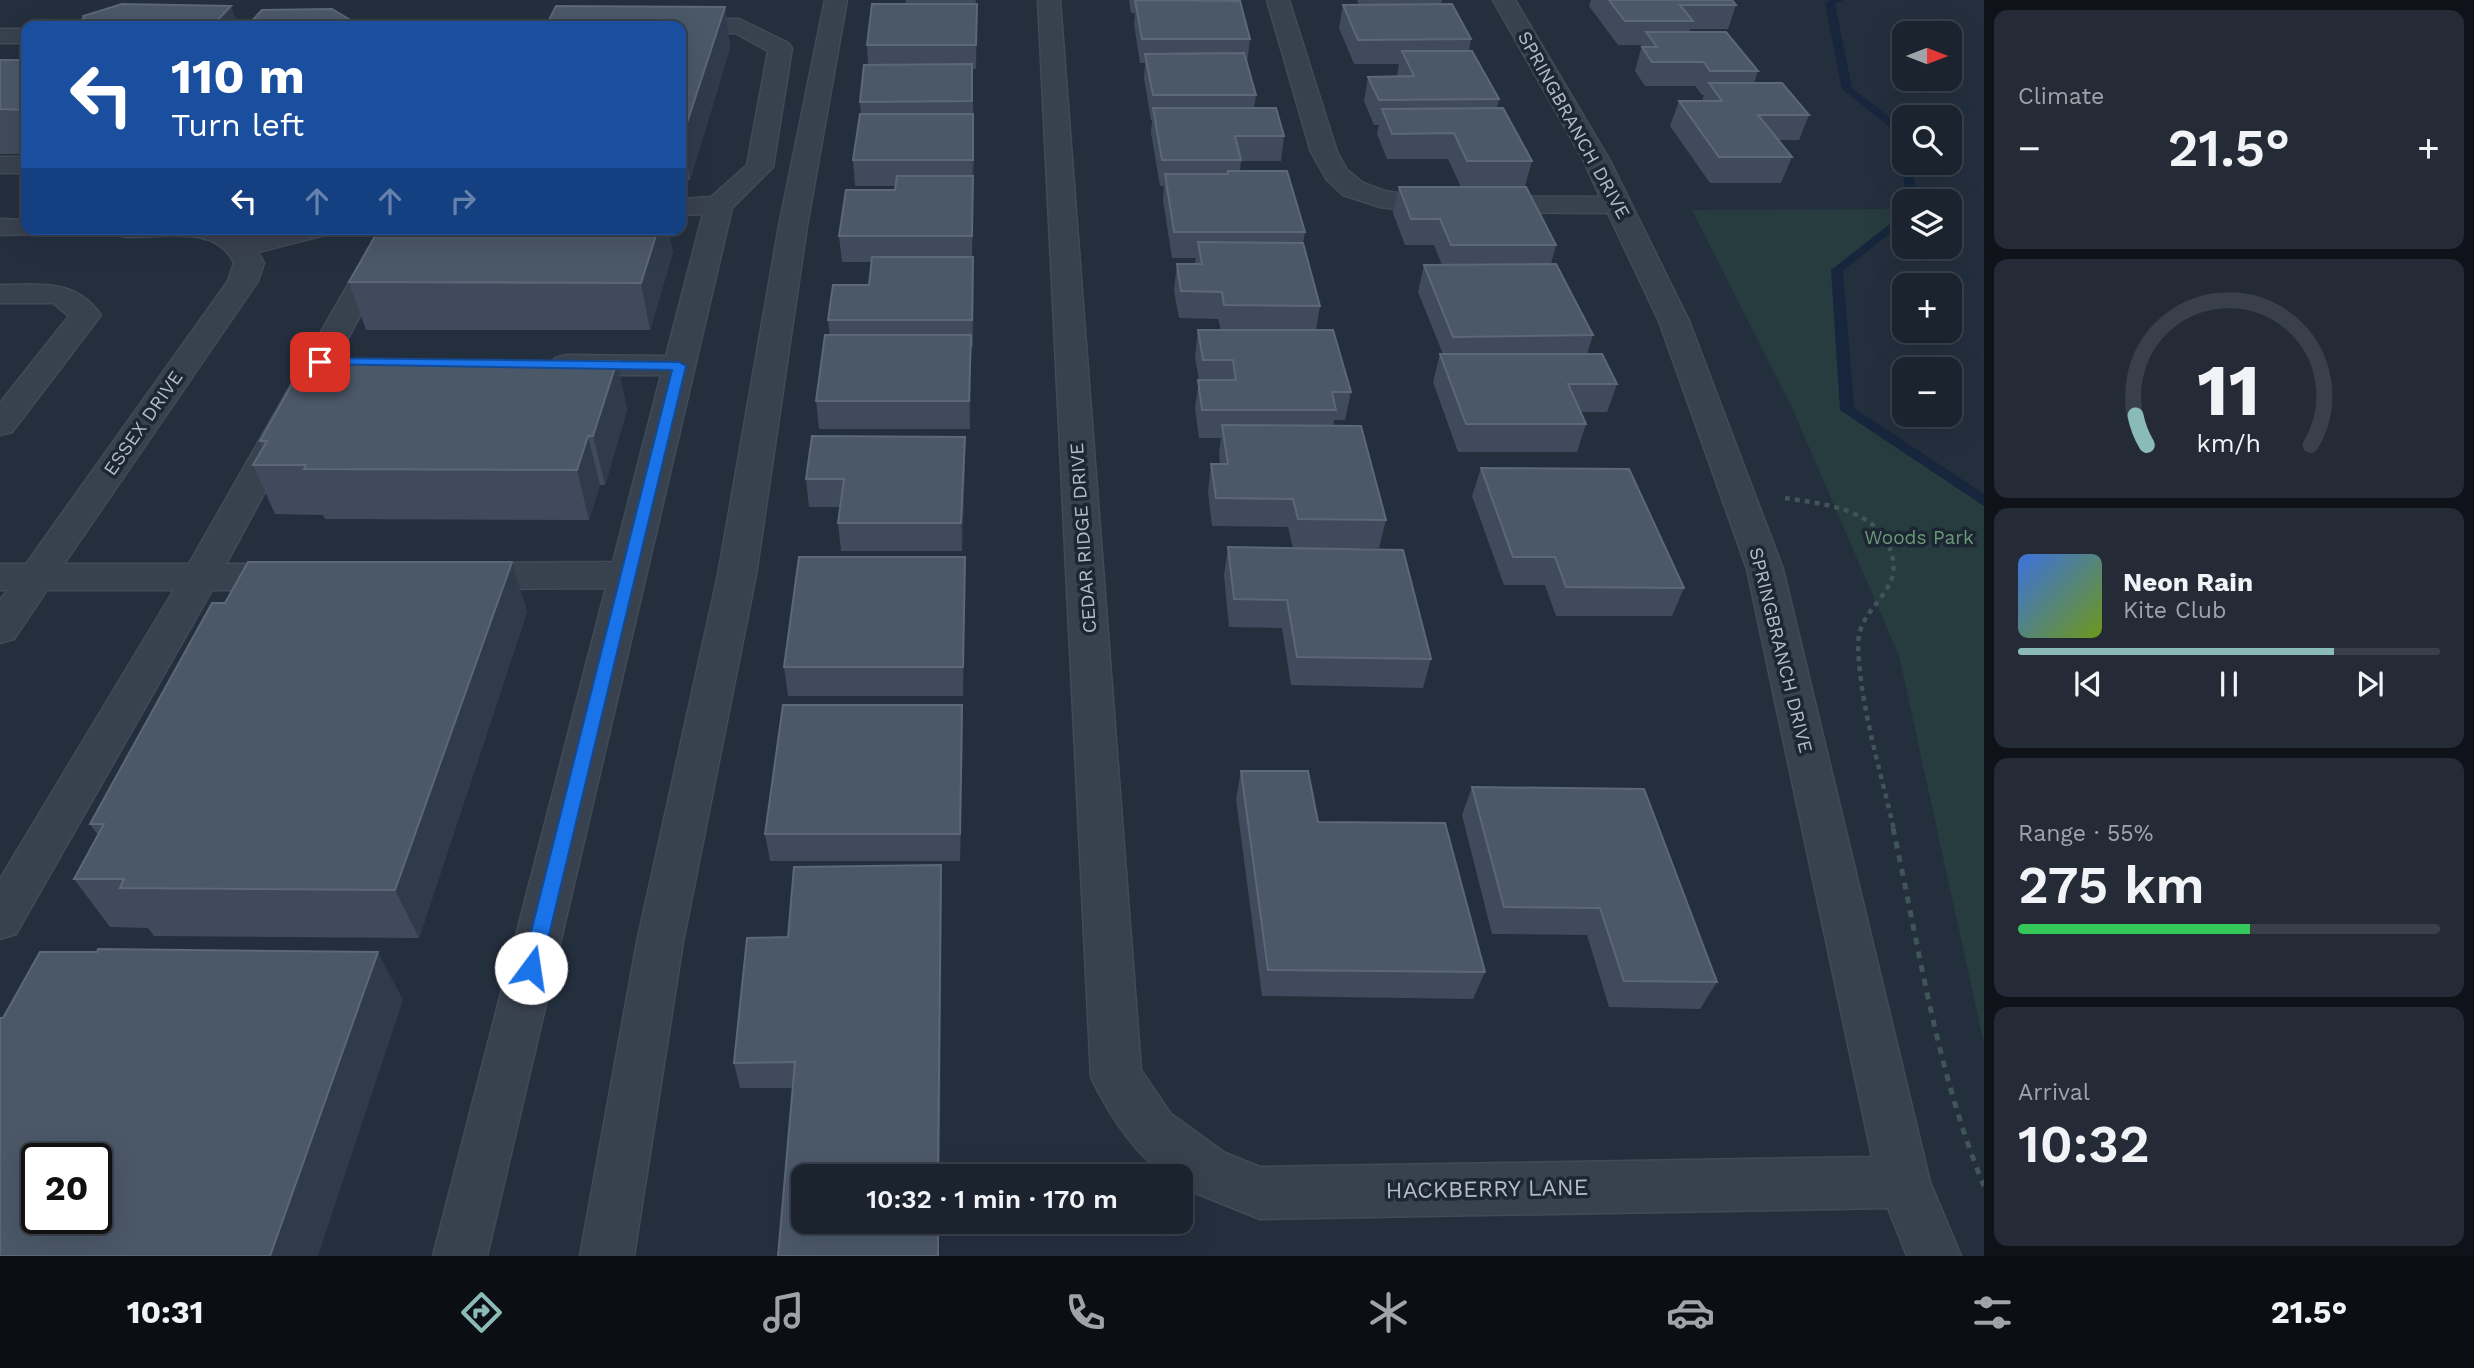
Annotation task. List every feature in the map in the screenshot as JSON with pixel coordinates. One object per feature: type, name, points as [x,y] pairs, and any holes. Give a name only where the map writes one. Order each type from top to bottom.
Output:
[{"type":"street","points":[[607,1256],[660,942],[737,575],[793,226],[836,0]]},
{"type":"street","name":"CEDAR RIDGE DRIVE","points":[[1049,0],[1116,1077]]},
{"type":"street","points":[[1278,0],[1324,152],[1336,174],[1353,189],[1380,199],[1416,204],[1620,205]]},
{"type":"street","name":"SPRINGBRANCH DRIVE","points":[[1504,0],[1620,205],[1674,321],[1765,569],[1904,1182],[1934,1256]]},
{"type":"street","points":[[460,1256],[679,366],[700,206],[760,167],[780,48],[739,26],[686,26]]},
{"type":"street","points":[[0,36],[21,36]]},
{"type":"street","points":[[228,235],[242,247],[291,235]]},
{"type":"street","points":[[0,920],[201,578],[334,362],[369,273],[405,235]]},
{"type":"street","name":"ESSEX DRIVE","points":[[0,629],[243,281],[249,263],[242,247]]},
{"type":"street","points":[[0,294],[60,294],[86,315],[0,425]]},
{"type":"street","points":[[541,364],[679,366]]},
{"type":"street","points":[[435,576],[628,575]]},
{"type":"street","points":[[0,577],[325,577]]},
{"type":"street","name":"HACKBERRY LANE","points":[[1116,1077],[1153,1131],[1207,1172],[1260,1193],[1904,1182]]},
{"type":"path","points":[[1736,490],[1834,506],[1865,518],[1882,531],[1894,554],[1891,580],[1872,604],[1858,633],[1862,683],[1938,1035],[1970,1152],[1984,1186]]},
{"type":"green space","name":"Woods Park","points":[[1892,209],[1892,226],[1837,270],[1847,410],[1984,501],[1984,1044],[1899,656],[1793,410],[1692,210]]},
{"type":"building","points":[[1135,0],[1240,1],[1250,39],[1142,39]]},
{"type":"building","points":[[1609,0],[1732,0],[1736,5],[1680,5],[1693,21],[1625,21]]},
{"type":"building","points":[[122,4],[231,6],[217,21],[80,21],[83,16]]},
{"type":"building","points":[[872,4],[977,4],[976,45],[867,45]]},
{"type":"building","points":[[1452,4],[1471,39],[1358,40],[1343,5]]},
{"type":"building","points":[[556,6],[725,7],[686,126],[686,21],[548,21]]},
{"type":"building","points":[[332,9],[352,21],[252,21],[262,10]]},
{"type":"building","points":[[1646,32],[1726,32],[1758,71],[1710,71],[1704,62],[1652,62],[1642,47],[1657,47]]},
{"type":"building","points":[[1402,51],[1472,51],[1499,99],[1379,100],[1368,77],[1414,76]]},
{"type":"building","points":[[1244,53],[1256,95],[1153,95],[1145,54]]},
{"type":"building","points":[[0,60],[21,60],[21,110],[0,109]]},
{"type":"building","points":[[972,64],[972,101],[860,102],[864,65]]},
{"type":"building","points":[[1709,83],[1782,83],[1809,115],[1758,115],[1792,157],[1719,157],[1679,101],[1722,101]]},
{"type":"building","points":[[1153,108],[1276,108],[1284,136],[1235,136],[1241,160],[1162,160]]},
{"type":"building","points":[[1503,108],[1532,161],[1467,161],[1454,133],[1392,134],[1382,109]]},
{"type":"building","points":[[860,114],[973,114],[973,160],[853,160]]},
{"type":"building","points":[[1228,171],[1287,171],[1305,232],[1174,232],[1165,174],[1228,174]]},
{"type":"building","points":[[897,176],[973,176],[972,236],[839,236],[846,190],[895,190]]},
{"type":"building","points":[[1399,187],[1526,187],[1556,245],[1451,245],[1440,219],[1411,219]]},
{"type":"building","points":[[376,235],[656,235],[641,283],[349,282]]},
{"type":"building","points":[[1198,242],[1303,243],[1320,306],[1224,305],[1222,292],[1181,291],[1177,264],[1202,264]]},
{"type":"building","points":[[872,257],[973,257],[972,320],[828,320],[833,285],[869,285]]},
{"type":"building","points":[[1556,264],[1593,335],[1453,337],[1424,265]]},
{"type":"building","points":[[1198,330],[1333,330],[1351,392],[1332,392],[1336,410],[1202,410],[1198,380],[1236,380],[1233,360],[1203,360]]},
{"type":"building","points":[[825,335],[971,335],[969,401],[816,401]]},
{"type":"building","points":[[1440,354],[1602,354],[1617,384],[1568,384],[1586,424],[1466,424]]},
{"type":"building","points":[[305,361],[617,361],[593,436],[588,436],[577,470],[304,469],[306,465],[253,465],[267,441],[260,441]]},
{"type":"building","points":[[1222,425],[1361,426],[1386,520],[1298,519],[1293,499],[1216,498],[1211,464],[1228,464]]},
{"type":"building","points":[[812,436],[965,437],[961,523],[838,523],[844,479],[806,479]]},
{"type":"building","points":[[1481,468],[1629,469],[1684,588],[1566,587],[1555,557],[1513,557]]},
{"type":"building","points":[[1228,547],[1403,550],[1431,659],[1297,657],[1287,600],[1234,599]]},
{"type":"building","points":[[799,557],[965,557],[963,667],[784,667]]},
{"type":"building","points":[[248,562],[512,562],[395,890],[120,888],[124,879],[74,879],[104,824],[90,824],[212,603],[225,603]]},
{"type":"building","points":[[783,705],[962,705],[960,834],[765,834]]},
{"type":"building","points":[[1241,771],[1308,771],[1318,822],[1445,823],[1485,972],[1268,970]]},
{"type":"building","points":[[1472,787],[1644,789],[1717,982],[1624,981],[1600,908],[1504,907]]},
{"type":"building","points":[[941,865],[938,1164],[791,1164],[791,1234],[938,1234],[938,1256],[778,1256],[795,1062],[734,1063],[747,938],[788,937],[794,867]]},
{"type":"building","points":[[98,949],[378,952],[270,1256],[0,1256],[0,1018],[3,1018],[40,952],[97,952]]},
{"type":"waterway","points":[[1839,0],[1830,3],[1847,89],[1892,124]]},
{"type":"waterway","points":[[1909,175],[1910,189]]},
{"type":"waterway","points":[[1892,226],[1837,270],[1847,410],[1984,501]]},
{"type":"route","points":[[320,362],[679,366],[531,968]]}]
